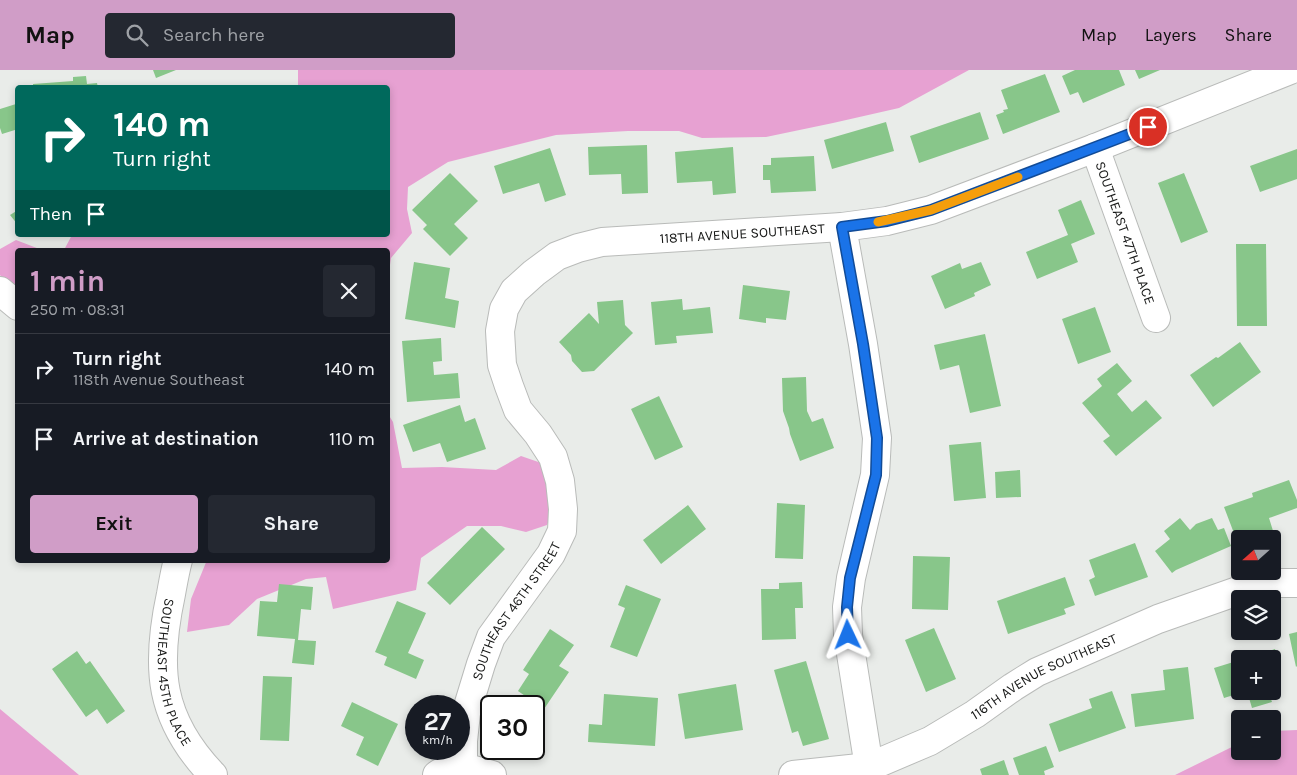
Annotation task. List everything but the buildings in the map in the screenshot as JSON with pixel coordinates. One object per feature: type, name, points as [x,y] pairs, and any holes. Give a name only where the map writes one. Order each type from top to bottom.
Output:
[{"type":"street","name":"118TH AVENUE SOUTHEAST","points":[[557,256],[602,242],[842,227],[887,221],[931,210],[1095,148],[1290,70]]},
{"type":"street","name":"SOUTHEAST 47TH PLACE","points":[[1095,148],[1156,318]]},
{"type":"street","points":[[842,227],[863,344],[877,438],[876,475],[850,578],[847,607],[848,635],[869,767]]},
{"type":"street","name":"SOUTHEAST 46TH STREET","points":[[463,767],[466,713],[481,664],[492,637],[551,554],[562,531],[563,509],[560,481],[553,457],[538,434],[518,410],[502,365],[500,331],[504,309],[514,291],[557,256]]},
{"type":"street","points":[[0,291],[15,304]]},
{"type":"street","name":"SOUTHEAST 45TH PLACE","points":[[177,563],[163,638],[162,663],[164,682],[169,706],[178,727],[201,762],[214,775]]},
{"type":"street","name":"116TH AVENUE SOUTHEAST","points":[[793,775],[869,767],[930,741],[975,714],[1012,687],[1037,672],[1140,627],[1252,586],[1297,583]]},
{"type":"street","points":[[437,775],[463,767],[492,775]]},
{"type":"shaded area","points":[[298,70],[969,70],[899,108],[766,137],[702,138],[679,131],[628,131],[556,135],[448,162],[408,187],[407,209],[412,233],[391,258],[390,265],[390,248],[65,248],[71,237],[390,237],[390,85],[298,85]]},
{"type":"shaded area","points":[[16,240],[37,248],[15,248],[15,286],[0,275],[0,249]]},
{"type":"shaded area","points":[[390,417],[393,422],[402,468],[442,467],[496,470],[521,456],[547,465],[556,505],[547,525],[526,532],[501,526],[467,526],[421,558],[416,590],[333,609],[326,577],[306,579],[257,599],[229,625],[187,632],[191,599],[206,563],[390,563]]},
{"type":"shaded area","points":[[0,709],[79,775],[0,775]]},
{"type":"shaded area","points":[[1297,730],[1297,775],[1175,775],[1231,747],[1231,760],[1281,760],[1281,731]]},
{"type":"slow traffic","points":[[878,222],[931,210],[1018,177]]},
{"type":"route","points":[[848,635],[847,607],[850,578],[876,475],[877,438],[863,344],[842,227],[887,221],[931,210],[1148,127]]}]
